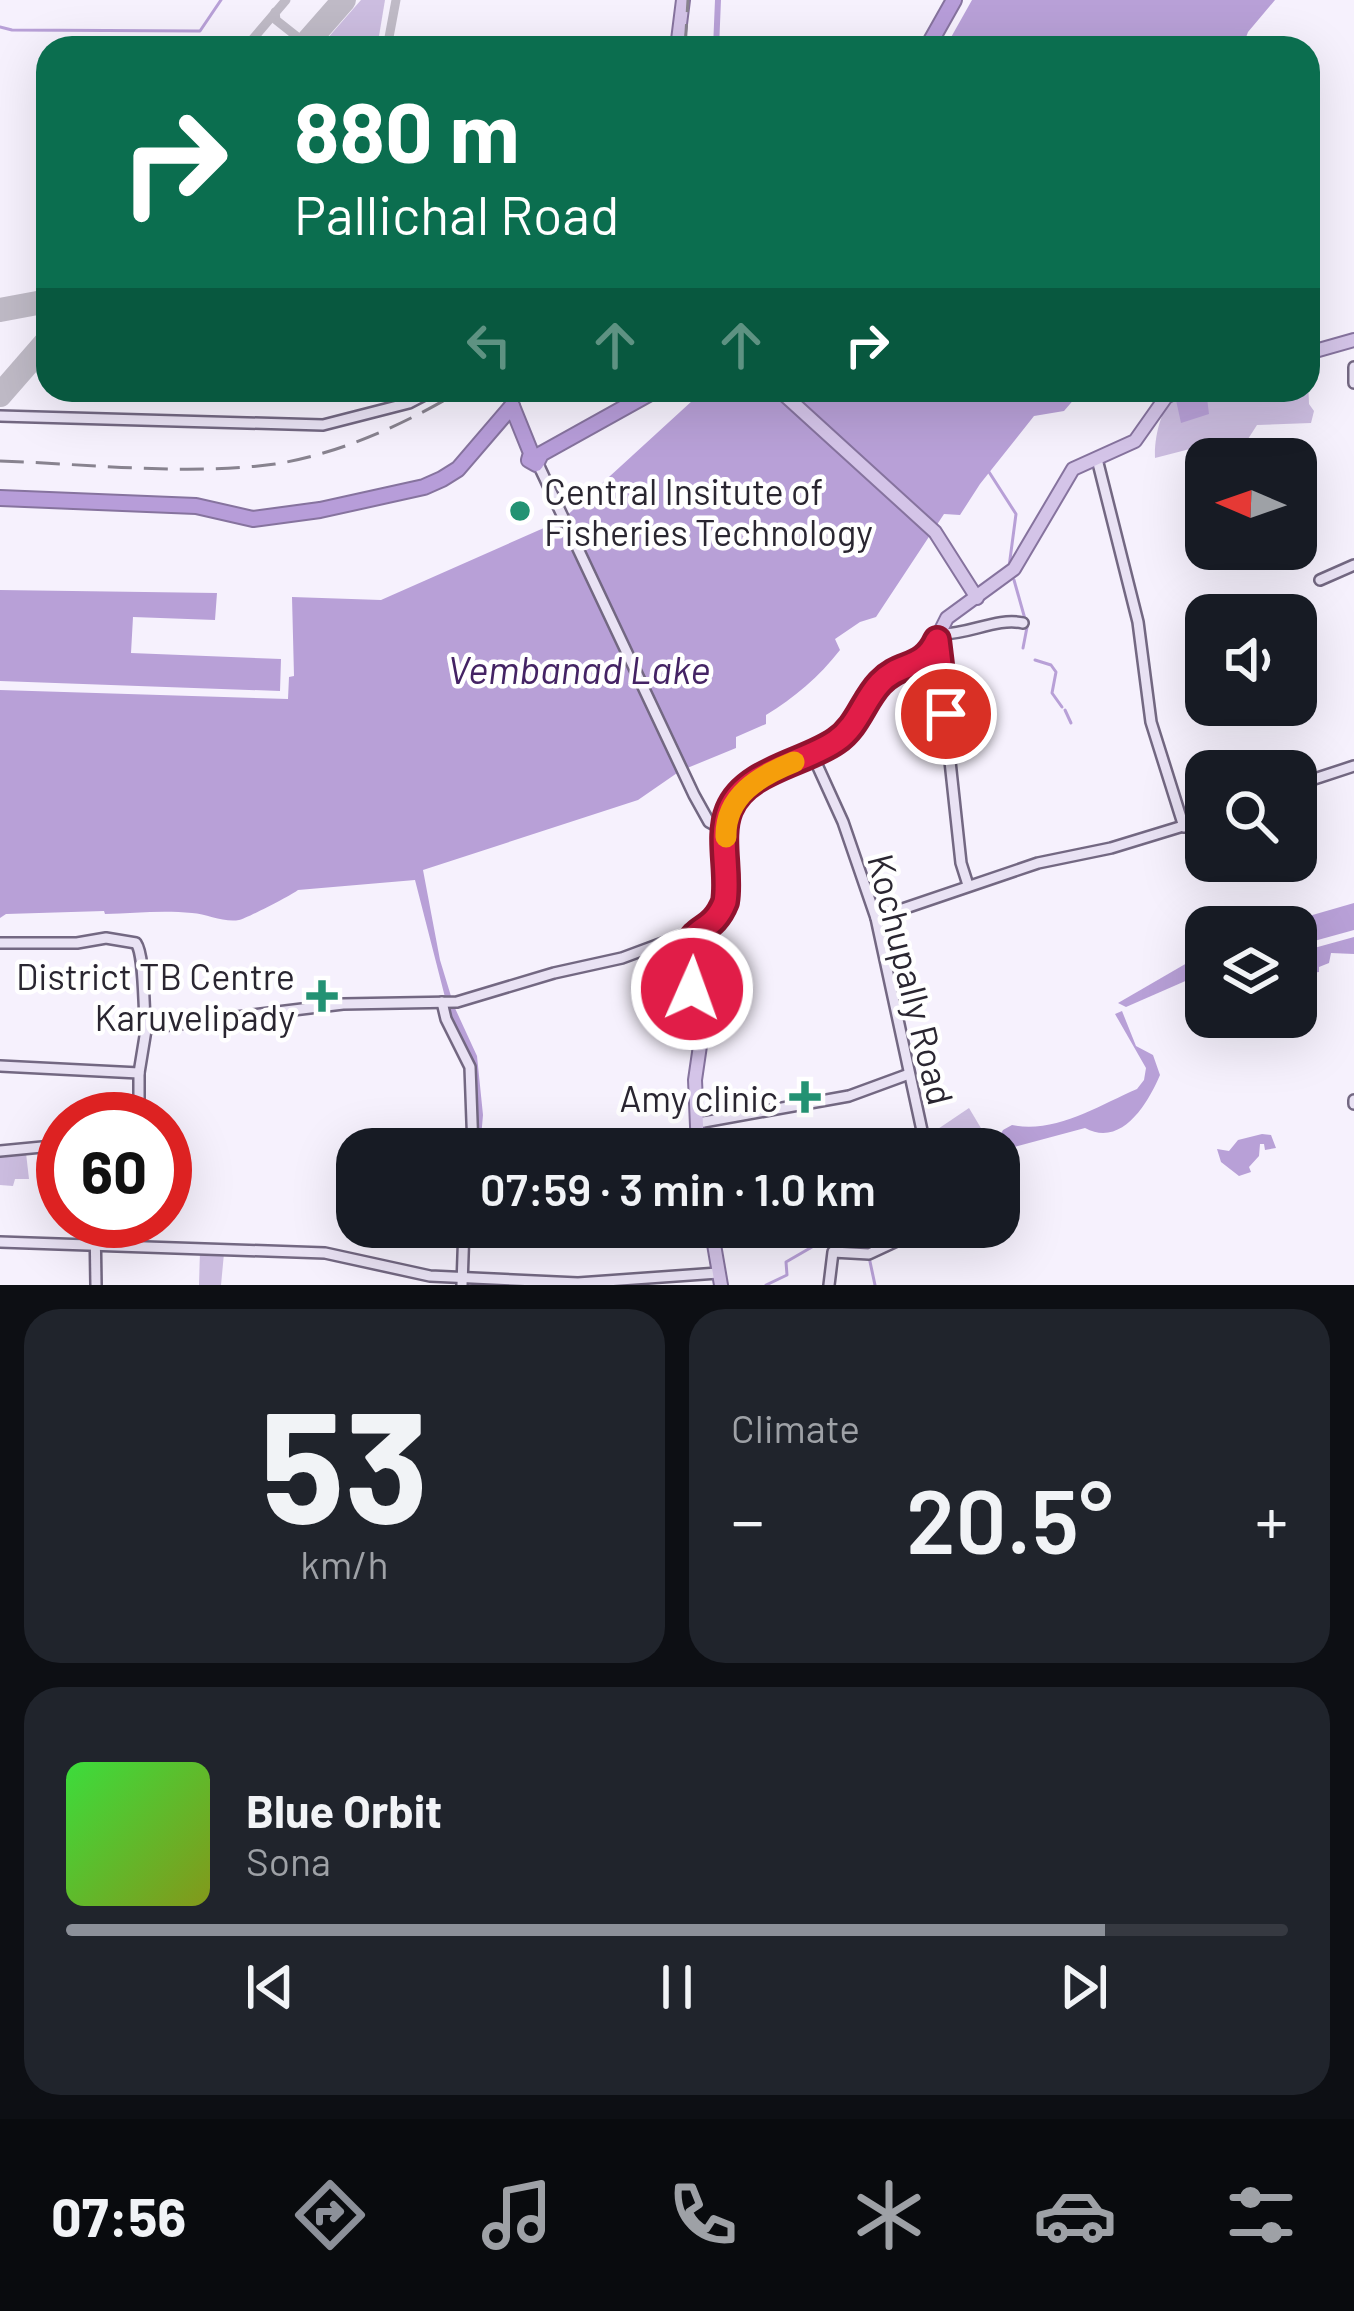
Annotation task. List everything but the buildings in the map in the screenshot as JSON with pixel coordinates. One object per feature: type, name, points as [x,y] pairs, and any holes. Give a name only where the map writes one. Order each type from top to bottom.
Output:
[{"type":"highway","points":[[934,36],[954,0]]},
{"type":"highway","points":[[0,498],[196,506],[253,519],[320,510],[442,479],[458,469],[510,402]]},
{"type":"highway","points":[[515,402],[537,457],[635,402]]},
{"type":"main road","points":[[678,36],[683,0]]},
{"type":"main road","points":[[1320,350],[1354,340]]},
{"type":"main road","points":[[792,402],[946,546],[977,598]]},
{"type":"main road","points":[[698,1128],[695,1079],[702,1032],[688,942],[692,932],[710,922],[725,902],[726,831],[732,803],[784,766],[813,756],[848,732],[881,682],[927,658],[947,618],[1014,569],[1072,469],[1135,441],[1162,402]]},
{"type":"main road","points":[[714,1248],[719,1279]]},
{"type":"street","points":[[1354,367],[1354,382]]},
{"type":"street","points":[[0,416],[323,425],[412,402]]},
{"type":"street","points":[[537,457],[694,795],[709,822],[726,831]]},
{"type":"street","points":[[876,918],[1038,863],[1184,827],[1151,722],[1138,622],[1097,459]]},
{"type":"street","points":[[1320,580],[1354,566]]},
{"type":"street","points":[[968,885],[961,863],[939,637],[1009,620],[1022,623]]},
{"type":"street","name":"Kochupally Road","points":[[813,756],[843,822],[876,918],[921,1128]]},
{"type":"street","points":[[1317,778],[1354,766]]},
{"type":"street","points":[[146,1030],[343,1004],[448,1002],[622,958],[692,932]]},
{"type":"street","points":[[0,943],[77,943],[106,938],[136,943],[142,952],[146,1030],[139,1092]]},
{"type":"street","points":[[448,1002],[446,1018],[470,1066],[471,1128]]},
{"type":"street","points":[[0,1066],[139,1073]]},
{"type":"street","points":[[698,1124],[849,1096],[909,1074]]},
{"type":"street","points":[[0,1151],[36,1148]]},
{"type":"street","points":[[0,1242],[36,1243]]},
{"type":"street","points":[[96,1248],[96,1285]]},
{"type":"street","points":[[192,1248],[325,1253],[406,1274],[464,1279],[578,1283],[719,1279]]},
{"type":"street","points":[[464,1248],[464,1279]]},
{"type":"street","points":[[830,1285],[833,1252],[867,1254],[880,1248]]},
{"type":"shaded area","points":[[361,0],[385,0],[379,36],[330,36]]},
{"type":"shaded area","points":[[1170,402],[1309,402],[1314,411],[1311,423],[1257,425],[1249,438],[1185,438],[1185,450],[1155,458],[1160,420]]},
{"type":"shaded area","points":[[969,1108],[981,1128],[939,1128]]},
{"type":"shaded area","points":[[26,1153],[29,1179],[15,1179],[13,1186],[0,1185],[0,1155]]},
{"type":"shaded area","points":[[200,1251],[224,1253],[221,1285],[199,1285]]},
{"type":"water","points":[[972,0],[1275,0],[1246,36],[952,36]]},
{"type":"water","name":"Vembanad Lake","points":[[691,402],[1072,402],[1064,411],[1034,416],[960,515],[944,514],[876,617],[835,639],[840,650],[824,669],[766,715],[766,724],[736,737],[736,748],[680,771],[638,800],[423,870],[440,960],[477,1056],[482,1128],[475,1128],[475,1073],[447,1005],[415,880],[298,890],[234,921],[181,912],[104,911],[0,918],[0,690],[288,699],[289,677],[294,676],[292,597],[381,600],[562,520]]},
{"type":"water","points":[[1176,402],[1208,402],[1209,414],[1181,423]]},
{"type":"water","points":[[0,590],[217,593],[215,620],[133,617],[131,653],[281,659],[280,691],[0,681]]},
{"type":"water","points":[[1354,903],[1354,930],[1317,940],[1317,914]]},
{"type":"water","points":[[1354,937],[1354,954],[1331,953],[1329,963],[1317,972],[1317,947]]},
{"type":"water","points":[[1185,964],[1185,981],[1126,1007],[1118,1003]]},
{"type":"water","points":[[1122,1011],[1136,1046],[1153,1055],[1160,1075],[1148,1098],[1132,1120],[1111,1132],[1085,1128],[1020,1145],[1020,1128],[1007,1128],[1060,1122],[1137,1089],[1144,1080],[1146,1068],[1115,1014]]},
{"type":"water","points":[[1271,1135],[1276,1148],[1265,1150],[1260,1144],[1251,1172],[1239,1176],[1221,1162],[1217,1149],[1229,1151],[1238,1140]]},
{"type":"waterway","points":[[0,27],[200,31],[221,0]]},
{"type":"waterway","points":[[716,36],[718,0]]},
{"type":"waterway","points":[[989,472],[1016,514],[1009,567]]},
{"type":"waterway","points":[[1014,580],[1025,619]]},
{"type":"waterway","points":[[1023,648],[1028,622]]},
{"type":"waterway","points":[[1035,660],[1056,672],[1052,693],[1062,707]]},
{"type":"waterway","points":[[1065,710],[1071,723]]},
{"type":"waterway","points":[[766,1285],[787,1275],[786,1262],[810,1248]]},
{"type":"waterway","points":[[869,1257],[875,1285]]},
{"type":"taxiway","points":[[255,36],[286,0]]},
{"type":"taxiway","points":[[339,0],[340,5]]},
{"type":"taxiway","points":[[389,36],[396,0]]},
{"type":"taxiway","points":[[275,12],[276,20],[296,36]]},
{"type":"runway","points":[[312,36],[344,0]]},
{"type":"runway","points":[[0,310],[36,303]]},
{"type":"runway","points":[[0,395],[36,354]]},
{"type":"railway","points":[[686,36],[688,0]]},
{"type":"railway","points":[[0,461],[173,469],[275,464],[372,436],[440,402]]},
{"type":"slow traffic","points":[[726,837],[732,803],[770,773],[794,762]]},
{"type":"place","name":"Central Insitute of Fisheries Technology","points":[[520,511]]},
{"type":"place","name":"District TB Centre Karuvelipady","points":[[322,996]]},
{"type":"place","name":"Amy clinic","points":[[805,1097]]},
{"type":"route","points":[[692,989],[688,942],[692,932],[710,922],[725,902],[726,826],[732,803],[770,773],[813,756],[848,732],[881,682],[927,658],[937,640],[946,714]]}]
